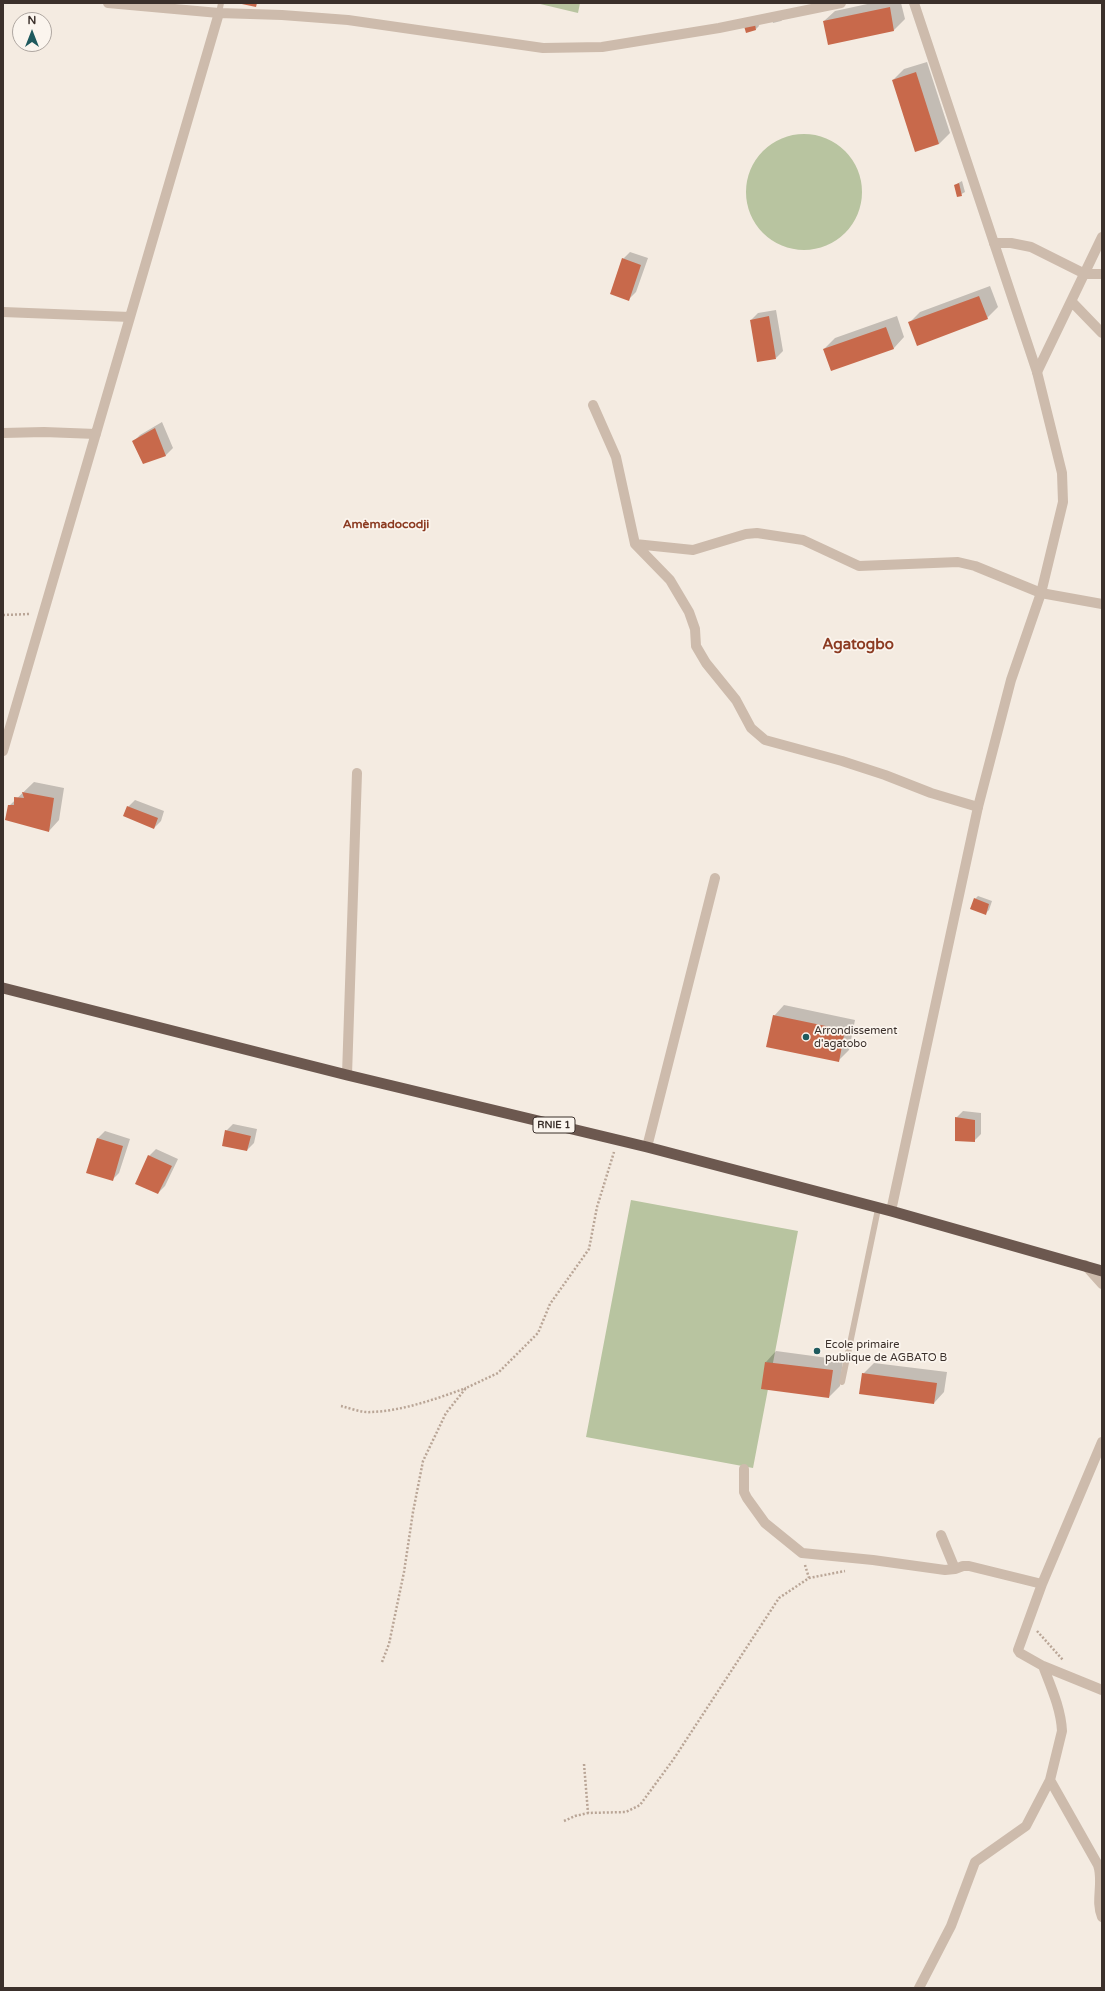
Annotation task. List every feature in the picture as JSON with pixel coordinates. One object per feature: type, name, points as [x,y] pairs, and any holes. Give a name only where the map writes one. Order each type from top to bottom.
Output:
[{"type":"highway","name":"RNIE 1","points":[[3,988],[347,1075],[647,1147],[878,1209],[891,1211],[1086,1265],[1102,1271]]},
{"type":"street","points":[[108,3],[220,8],[348,20],[543,48],[602,47],[719,28],[841,3]]},
{"type":"street","points":[[891,1211],[978,807],[1011,680],[1041,593],[1063,502],[1063,483],[1037,372],[914,3]]},
{"type":"street","points":[[3,751],[220,8]]},
{"type":"street","points":[[1037,372],[1086,274],[1102,238]]},
{"type":"street","points":[[994,243],[1011,243],[1031,247],[1086,274],[1102,274]]},
{"type":"street","points":[[1072,302],[1102,333]]},
{"type":"street","points":[[3,312],[130,317]]},
{"type":"street","points":[[593,404],[618,462],[635,544],[670,580],[689,612],[695,629],[696,646],[702,657],[736,700],[751,728],[765,740],[842,761],[885,775],[931,793],[978,807]]},
{"type":"street","points":[[3,433],[44,432],[96,434]]},
{"type":"street","points":[[635,544],[693,550],[746,534],[757,533],[802,540],[859,566],[958,562],[975,566],[1041,593],[1102,604]]},
{"type":"street","points":[[347,1075],[357,772]]},
{"type":"street","points":[[647,1147],[715,878]]},
{"type":"street","points":[[1086,1265],[1102,1284]]},
{"type":"street","points":[[1102,1442],[1042,1584],[1018,1650],[1020,1653],[1043,1666],[1102,1690]]},
{"type":"street","points":[[744,1469],[744,1492],[747,1498],[768,1526],[802,1553],[873,1560],[944,1570],[969,1566],[1042,1584]]},
{"type":"street","points":[[941,1535],[955,1569]]},
{"type":"street","points":[[919,1988],[951,1926],[975,1862],[1026,1826],[1050,1780],[1062,1731],[1062,1725],[1054,1694],[1043,1666]]},
{"type":"street","points":[[1050,1780],[1098,1865],[1100,1875],[1100,1906],[1102,1917]]},
{"type":"lane","points":[[842,1382],[878,1209]]},
{"type":"path","points":[[3,615],[32,614]]},
{"type":"path","points":[[341,1406],[370,1412],[384,1411],[440,1398],[466,1388],[498,1372],[538,1332],[550,1304],[588,1249],[598,1201],[608,1167],[619,1140]]},
{"type":"path","points":[[382,1662],[389,1644],[404,1572],[423,1460],[446,1413],[466,1388]]},
{"type":"path","points":[[564,1821],[575,1816],[588,1813],[626,1812],[640,1805],[673,1760],[778,1598],[810,1578]]},
{"type":"path","points":[[1028,1622],[1065,1662]]},
{"type":"path","points":[[584,1764],[588,1813]]},
{"type":"green space","points":[[536,3],[580,3],[578,13]]},
{"type":"green space","points":[[804,134],[826,138],[836,143],[845,151],[853,160],[858,170],[862,192],[858,214],[853,224],[845,233],[836,241],[826,246],[804,250],[782,246],[772,241],[763,233],[755,224],[750,214],[746,192],[750,170],[755,160],[763,151],[772,143],[782,138]]},
{"type":"green space","points":[[631,1200],[798,1231],[753,1468],[586,1437]]},
{"type":"building","points":[[237,3],[257,3],[256,7]]},
{"type":"building","points":[[890,7],[894,31],[828,45],[823,21]]},
{"type":"building","points":[[755,24],[756,30],[746,33],[744,26]]},
{"type":"building","points":[[916,72],[939,144],[915,152],[892,80]]},
{"type":"building","points":[[959,183],[962,196],[957,197],[954,185]]},
{"type":"building","points":[[622,258],[641,265],[629,301],[610,294]]},
{"type":"building","points":[[979,296],[988,319],[917,346],[908,322]]},
{"type":"building","points":[[769,316],[776,359],[757,362],[750,320]]},
{"type":"building","points":[[886,327],[894,349],[831,371],[823,349]]},
{"type":"building","points":[[155,428],[166,456],[143,464],[132,441]]},
{"type":"building","points":[[22,792],[54,798],[49,832],[5,820],[8,805],[14,805],[14,797],[24,798]]},
{"type":"building","points":[[127,806],[158,818],[154,829],[123,816]]},
{"type":"building","points":[[974,898],[989,904],[986,915],[970,909]]},
{"type":"building","points":[[773,1015],[845,1030],[839,1062],[766,1047]]},
{"type":"building","points":[[955,1117],[975,1120],[975,1142],[955,1141]]},
{"type":"building","points":[[225,1130],[251,1136],[247,1151],[222,1146]]},
{"type":"building","points":[[97,1138],[123,1146],[113,1181],[86,1173]]},
{"type":"building","points":[[148,1155],[172,1166],[158,1194],[135,1184]]},
{"type":"building","points":[[765,1362],[833,1370],[829,1398],[761,1389]]},
{"type":"building","points":[[862,1373],[937,1383],[934,1404],[859,1394]]},
{"type":"place","name":"Arrondissement d'agatobo","points":[[806,1037]]},
{"type":"place","name":"Ecole primaire publique de AGBATO B","points":[[817,1351]]},
{"type":"district","name":"Amèmadocodji","points":[[386,525]]},
{"type":"district","name":"Agatogbo","points":[[858,645]]}]
